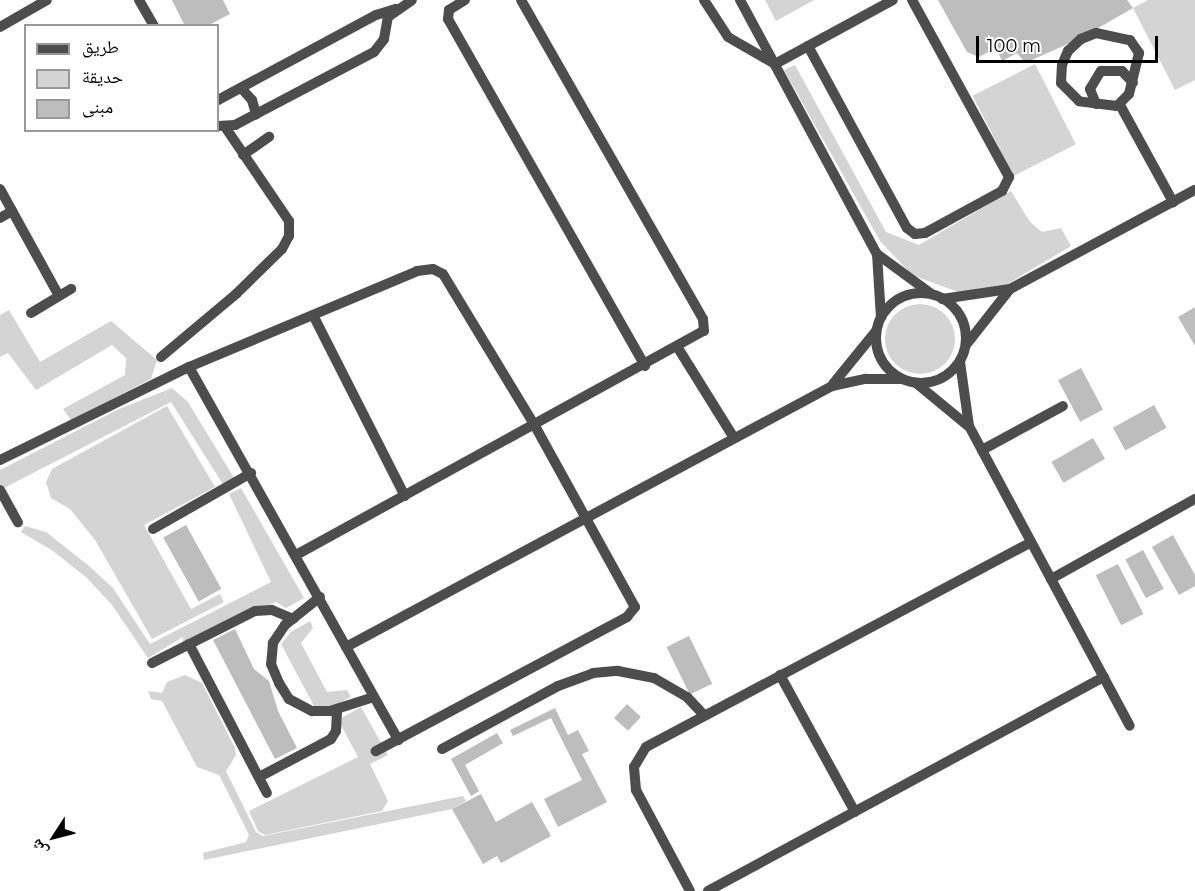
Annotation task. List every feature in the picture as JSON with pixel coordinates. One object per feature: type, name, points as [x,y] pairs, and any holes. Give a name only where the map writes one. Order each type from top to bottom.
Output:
[{"type":"lane","points":[[0,27],[47,0]]},
{"type":"lane","points":[[139,0],[153,24]]},
{"type":"lane","points":[[219,100],[369,19],[412,0]]},
{"type":"lane","points":[[465,0],[449,10],[448,19],[645,366]]},
{"type":"lane","points":[[296,555],[702,334],[705,323],[521,0]]},
{"type":"lane","points":[[704,0],[728,37],[775,64]]},
{"type":"lane","points":[[741,0],[877,254],[882,317]]},
{"type":"lane","points":[[775,64],[893,0]]},
{"type":"lane","points":[[808,46],[907,228],[915,234],[925,234],[1002,191],[1009,177],[912,0]]},
{"type":"lane","points":[[161,357],[236,294],[286,243],[289,221],[221,126],[256,114],[374,52],[384,39],[384,28],[396,8]]},
{"type":"lane","points":[[369,19],[384,28]]},
{"type":"lane","points":[[1104,33],[1134,44],[1140,58],[1133,83],[1127,99],[1120,105],[1096,104],[1071,96],[1060,77],[1068,51],[1081,39],[1104,33]]},
{"type":"lane","points":[[1096,104],[1091,83],[1101,71],[1117,69],[1133,83]]},
{"type":"lane","points":[[242,89],[252,100],[256,114]]},
{"type":"lane","points":[[1120,105],[1173,202]]},
{"type":"lane","points":[[243,155],[269,138]]},
{"type":"lane","points":[[0,189],[59,296]]},
{"type":"lane","points":[[832,386],[877,328],[882,317],[898,300],[909,295],[937,297],[1010,289],[1195,190]]},
{"type":"lane","points":[[0,218],[12,212]]},
{"type":"lane","points":[[877,254],[959,314],[966,346]]},
{"type":"lane","points":[[0,460],[189,368],[422,269],[438,271],[450,282],[535,426],[634,603],[630,615],[376,751]]},
{"type":"lane","points":[[31,313],[71,289]]},
{"type":"lane","points":[[915,383],[941,379],[960,362],[966,346],[1010,289]]},
{"type":"lane","points":[[313,315],[405,496]]},
{"type":"lane","points":[[877,328],[879,352],[892,372],[902,379]]},
{"type":"lane","points":[[678,348],[734,438]]},
{"type":"lane","points":[[960,362],[969,426],[1130,726]]},
{"type":"lane","points":[[189,368],[251,473],[398,740]]},
{"type":"lane","points":[[346,647],[832,386],[866,379],[902,379],[915,383],[969,426]]},
{"type":"lane","points":[[981,450],[1063,406]]},
{"type":"lane","points":[[153,529],[251,473]]},
{"type":"lane","points":[[0,490],[18,522]]},
{"type":"lane","points":[[1051,579],[1195,499]]},
{"type":"lane","points":[[690,891],[636,790],[633,774],[636,759],[646,747],[1031,542]]},
{"type":"lane","points":[[320,597],[289,622],[270,653],[279,683],[289,699],[304,710],[334,710],[374,697]]},
{"type":"lane","points":[[152,663],[261,609],[289,622]]},
{"type":"lane","points":[[189,644],[267,793]]},
{"type":"lane","points":[[442,749],[558,686],[593,673],[624,672],[654,678],[687,697],[704,715]]},
{"type":"lane","points":[[780,675],[855,812]]},
{"type":"lane","points":[[708,891],[1104,677]]},
{"type":"lane","points":[[259,777],[331,739],[336,731],[334,710]]},
{"type":"green space","points":[[765,0],[814,0],[776,21]]},
{"type":"green space","points":[[1148,0],[1195,0],[1195,80],[1175,90],[1133,8]]},
{"type":"green space","points":[[1035,64],[1076,144],[1013,176],[973,96]]},
{"type":"green space","points":[[795,65],[886,232],[919,245],[1011,191],[1030,222],[1042,232],[1061,228],[1071,246],[1004,286],[958,292],[912,275],[880,241],[784,70]]},
{"type":"green space","points":[[920,304],[933,307],[945,314],[952,326],[955,339],[952,352],[945,364],[933,371],[920,374],[907,371],[895,364],[888,352],[885,339],[888,326],[895,314],[907,307]]},
{"type":"green space","points":[[9,310],[40,362],[111,321],[157,360],[151,379],[71,420],[63,409],[125,375],[126,358],[112,345],[36,390],[8,353],[0,357],[0,315]]},
{"type":"green space","points":[[172,388],[188,402],[234,478],[224,486],[171,402],[0,490],[0,470],[119,409]]},
{"type":"green space","points":[[167,406],[215,487],[144,525],[191,609],[220,594],[224,602],[152,639],[95,540],[70,509],[51,498],[46,482],[52,469]]},
{"type":"green space","points":[[241,488],[304,598],[286,608],[276,602],[182,651],[183,637],[148,658],[112,605],[87,578],[53,551],[21,532],[25,526],[46,532],[89,566],[113,588],[150,644],[271,582],[229,494]]},
{"type":"green space","points":[[310,621],[313,628],[301,643],[327,692],[347,690],[351,697],[328,709],[314,706],[281,644],[291,632]]},
{"type":"green space","points":[[185,675],[202,683],[235,748],[236,755],[226,771],[256,832],[263,836],[463,796],[466,801],[452,809],[204,860],[203,853],[246,842],[249,835],[219,775],[197,767],[162,701],[151,699],[148,691],[162,693],[167,682]]},
{"type":"green space","points":[[361,707],[388,755],[370,764],[388,801],[382,811],[265,835],[258,831],[249,811],[358,757],[338,720]]},
{"type":"building","points":[[172,0],[223,0],[230,14],[211,24],[184,24]]},
{"type":"building","points":[[938,0],[1127,0],[1133,8],[1079,39],[1025,63],[1017,53],[1002,61],[996,48],[979,57],[967,52]]},
{"type":"building","points":[[1195,307],[1195,346],[1178,317]]},
{"type":"building","points":[[1081,368],[1103,409],[1080,422],[1058,380]]},
{"type":"building","points":[[1154,405],[1167,428],[1125,451],[1113,428]]},
{"type":"building","points":[[1093,438],[1105,459],[1063,483],[1051,462]]},
{"type":"building","points":[[186,525],[221,589],[199,601],[163,538]]},
{"type":"building","points":[[1173,535],[1195,575],[1195,586],[1179,595],[1152,547]]},
{"type":"building","points":[[1143,550],[1164,589],[1146,598],[1125,559]]},
{"type":"building","points":[[1118,564],[1143,614],[1121,625],[1096,575]]},
{"type":"building","points":[[235,629],[254,669],[269,681],[278,711],[297,748],[275,759],[213,640]]},
{"type":"building","points":[[689,636],[712,684],[690,695],[667,647]]},
{"type":"building","points":[[627,704],[641,717],[628,731],[614,718]]},
{"type":"building","points":[[555,708],[568,735],[578,730],[589,751],[582,754],[607,802],[558,827],[544,799],[582,780],[551,718],[513,736],[510,730]]},
{"type":"building","points":[[497,733],[503,743],[465,765],[479,791],[471,796],[451,759]]},
{"type":"building","points":[[481,794],[496,822],[532,802],[551,836],[501,863],[497,856],[483,864],[452,809]]}]
